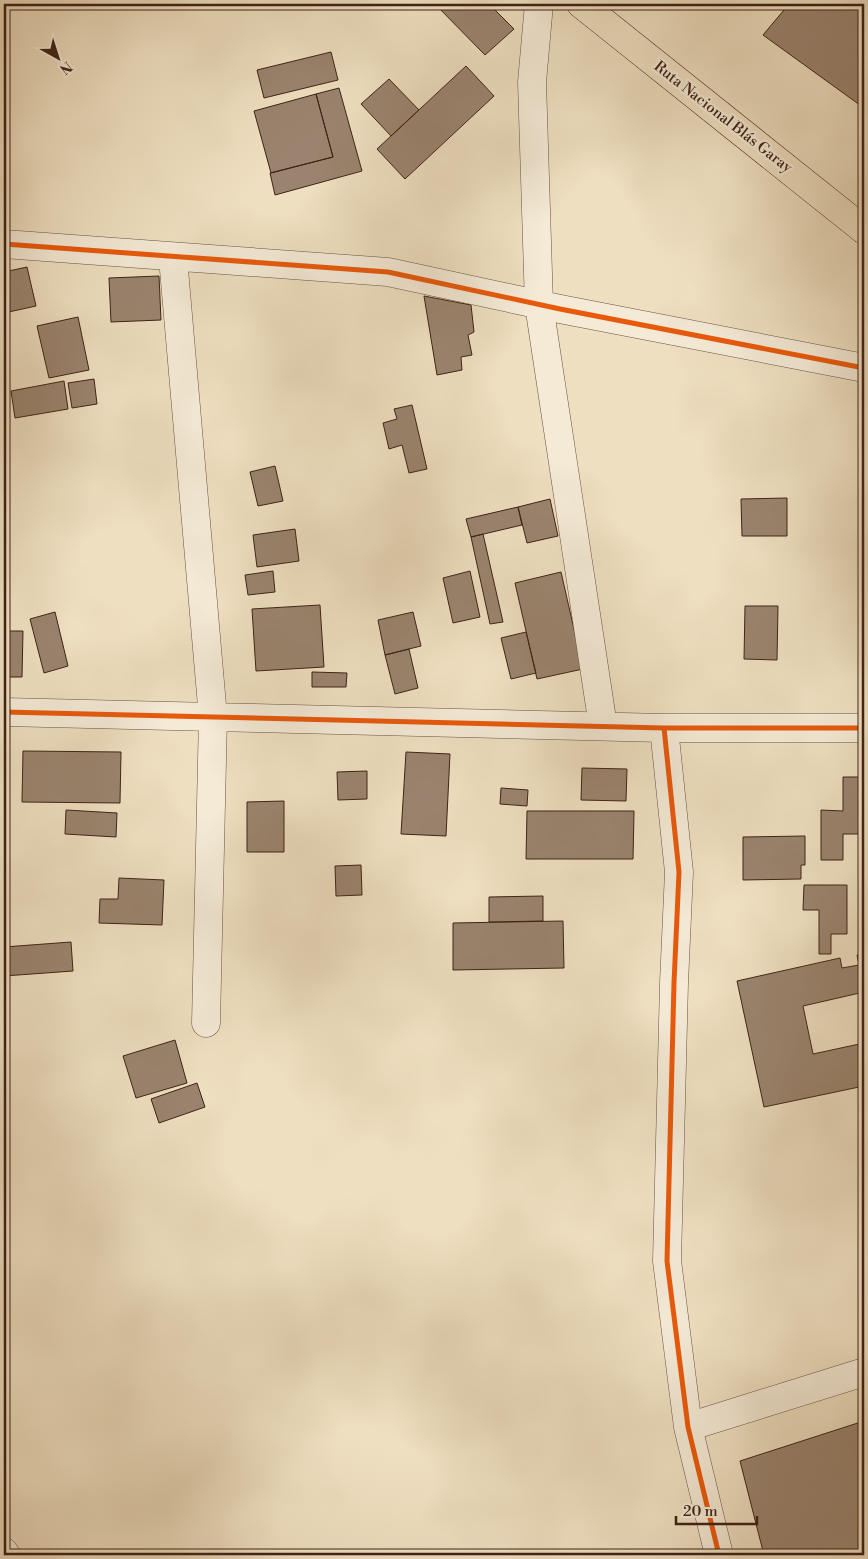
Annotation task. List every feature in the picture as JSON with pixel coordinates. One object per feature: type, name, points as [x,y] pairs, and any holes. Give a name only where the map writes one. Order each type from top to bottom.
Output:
[{"type":"highway","name":"Ruta Nacional Blás Garay","points":[[581,4],[864,230]]},
{"type":"street","points":[[539,4],[532,82],[540,305],[603,726]]},
{"type":"street","points":[[4,244],[173,258],[388,272],[540,305],[864,368]]},
{"type":"street","points":[[173,258],[213,717],[206,1023]]},
{"type":"street","points":[[4,712],[664,728],[864,728]]},
{"type":"street","points":[[664,728],[679,872],[674,983],[667,1261],[688,1427],[719,1555]]},
{"type":"street","points":[[688,1427],[864,1372]]},
{"type":"building","points":[[435,4],[489,4],[514,29],[485,55]]},
{"type":"building","points":[[789,4],[864,4],[864,108],[763,35]]},
{"type":"building","points":[[331,52],[338,80],[264,98],[257,70]]},
{"type":"building","points":[[466,66],[494,96],[405,179],[377,149]]},
{"type":"building","points":[[389,79],[419,110],[391,136],[361,104]]},
{"type":"building","points":[[339,88],[362,171],[275,195],[270,173],[333,157],[316,94]]},
{"type":"building","points":[[316,94],[333,157],[271,173],[254,111]]},
{"type":"building","points":[[27,267],[36,306],[4,313],[4,272]]},
{"type":"building","points":[[159,276],[161,320],[111,322],[109,278]]},
{"type":"building","points":[[424,296],[471,305],[474,332],[468,335],[472,355],[461,357],[462,370],[437,375]]},
{"type":"building","points":[[78,317],[89,370],[49,378],[37,326]]},
{"type":"building","points":[[94,379],[97,404],[72,408],[68,383]]},
{"type":"building","points":[[64,381],[68,409],[15,418],[11,391]]},
{"type":"building","points":[[412,405],[427,469],[409,473],[402,445],[389,449],[383,423],[397,419],[394,409]]},
{"type":"building","points":[[275,466],[283,501],[258,506],[250,472]]},
{"type":"building","points":[[787,498],[787,536],[742,536],[741,499]]},
{"type":"building","points":[[550,499],[558,536],[527,543],[518,507]]},
{"type":"building","points":[[518,507],[522,525],[471,537],[466,519]]},
{"type":"building","points":[[295,529],[299,561],[257,567],[253,535]]},
{"type":"building","points":[[483,534],[503,622],[490,624],[471,537]]},
{"type":"building","points":[[273,571],[275,592],[248,595],[245,575]]},
{"type":"building","points":[[470,571],[480,617],[453,623],[443,578]]},
{"type":"building","points":[[561,572],[583,669],[537,679],[515,583]]},
{"type":"building","points":[[320,605],[324,667],[256,671],[252,609]]},
{"type":"building","points":[[745,606],[778,606],[777,660],[744,659]]},
{"type":"building","points":[[55,612],[68,666],[44,673],[30,619]]},
{"type":"building","points":[[413,612],[421,646],[385,655],[378,620]]},
{"type":"building","points":[[4,631],[23,631],[22,677],[4,677]]},
{"type":"building","points":[[526,632],[536,673],[511,679],[501,638]]},
{"type":"building","points":[[409,649],[418,688],[395,694],[385,655]]},
{"type":"building","points":[[312,672],[347,673],[346,687],[312,687]]},
{"type":"building","points":[[23,751],[121,752],[120,803],[22,802]]},
{"type":"building","points":[[406,752],[450,754],[446,836],[401,834]]},
{"type":"building","points":[[582,768],[627,769],[626,801],[581,800]]},
{"type":"building","points":[[367,771],[367,799],[338,800],[337,772]]},
{"type":"building","points":[[843,777],[864,777],[864,834],[843,834],[843,860],[821,860],[821,810],[843,811]]},
{"type":"building","points":[[501,788],[528,790],[527,806],[500,804]]},
{"type":"building","points":[[284,801],[284,852],[247,852],[247,802]]},
{"type":"building","points":[[66,810],[117,813],[116,837],[65,834]]},
{"type":"building","points":[[527,811],[634,811],[633,859],[526,859]]},
{"type":"building","points":[[805,836],[805,865],[801,865],[801,879],[743,880],[743,837]]},
{"type":"building","points":[[361,865],[362,895],[336,896],[335,866]]},
{"type":"building","points":[[119,878],[164,880],[162,925],[99,923],[100,899],[118,899]]},
{"type":"building","points":[[804,885],[847,885],[847,934],[831,934],[831,954],[819,954],[819,910],[803,910]]},
{"type":"building","points":[[543,896],[543,921],[489,922],[489,897]]},
{"type":"building","points":[[563,921],[564,968],[453,970],[453,923]]},
{"type":"building","points":[[71,942],[73,971],[4,976],[4,947]]},
{"type":"building","points":[[864,953],[864,992],[803,1006],[813,1054],[864,1043],[864,1086],[764,1107],[737,981],[840,958],[842,968],[859,965],[857,955]]},
{"type":"building","points":[[175,1040],[187,1083],[136,1098],[123,1056]]},
{"type":"building","points":[[197,1083],[205,1107],[159,1123],[151,1099]]},
{"type":"building","points":[[864,1421],[864,1555],[764,1555],[740,1461]]},
{"type":"cycle path","points":[[4,244],[388,272],[560,309],[864,368]]},
{"type":"cycle path","points":[[4,712],[664,728],[864,728]]},
{"type":"cycle path","points":[[664,728],[679,872],[674,983],[667,1261],[688,1427],[719,1555]]}]
